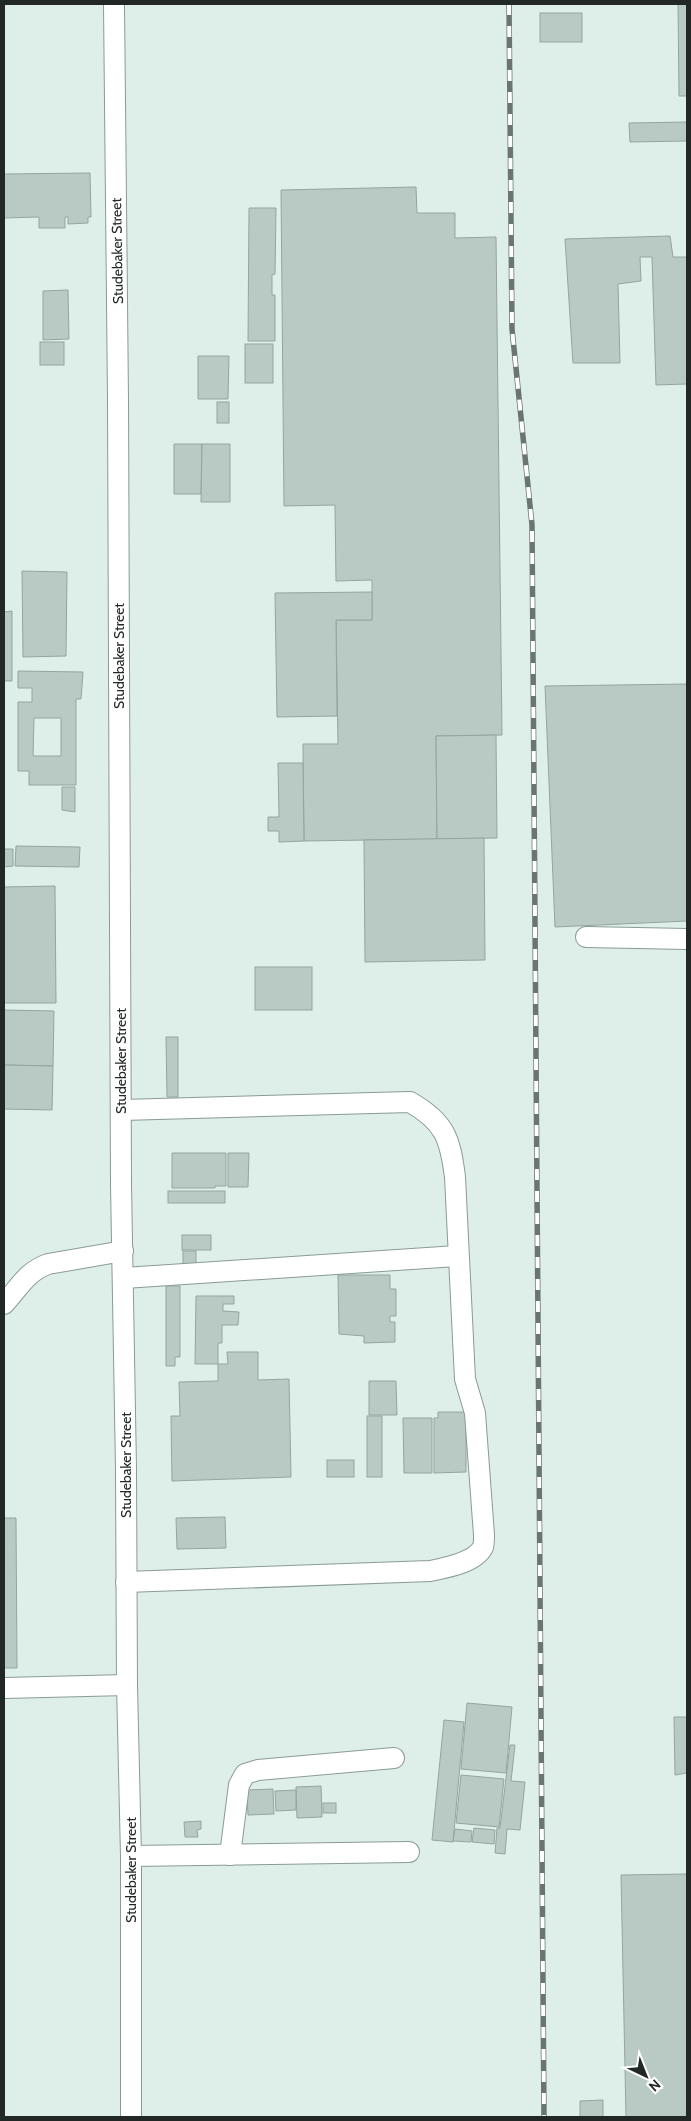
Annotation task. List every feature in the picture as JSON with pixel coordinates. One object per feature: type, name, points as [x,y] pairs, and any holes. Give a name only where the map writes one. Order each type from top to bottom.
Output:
[{"type":"lane","name":"Studebaker Street","points":[[114,4],[126,1685],[131,1856],[131,2117]]},
{"type":"lane","points":[[586,938],[687,940]]},
{"type":"lane","points":[[122,1110],[410,1102],[425,1110],[439,1124],[451,1146],[455,1176],[457,1256],[465,1379],[475,1413],[484,1535],[483,1548],[473,1557],[458,1565],[430,1571],[126,1582]]},
{"type":"lane","points":[[4,1304],[26,1276],[37,1268],[48,1264],[124,1251]]},
{"type":"lane","points":[[124,1278],[457,1256]]},
{"type":"lane","points":[[4,1688],[126,1685]]},
{"type":"lane","points":[[230,1855],[239,1785],[245,1774],[258,1770],[394,1758]]},
{"type":"lane","points":[[131,1856],[409,1852]]},
{"type":"building","points":[[678,4],[687,4],[687,96],[679,96]]},
{"type":"building","points":[[540,13],[582,13],[582,42],[540,42]]},
{"type":"building","points":[[687,122],[687,141],[630,142],[629,123]]},
{"type":"building","points":[[90,173],[91,217],[88,217],[88,223],[68,224],[68,217],[65,217],[65,228],[39,228],[39,217],[4,218],[4,174]]},
{"type":"building","points":[[416,187],[417,213],[455,213],[455,238],[496,237],[502,735],[436,736],[437,839],[304,841],[303,744],[338,744],[336,620],[372,620],[372,580],[336,581],[335,505],[284,506],[281,190]]},
{"type":"building","points":[[249,208],[276,208],[275,274],[272,275],[272,295],[275,295],[275,341],[248,341]]},
{"type":"building","points":[[670,236],[673,257],[687,257],[687,384],[656,385],[652,257],[640,257],[641,281],[618,284],[620,363],[573,363],[565,239]]},
{"type":"building","points":[[68,290],[69,339],[43,340],[43,291]]},
{"type":"building","points":[[40,342],[64,342],[64,365],[40,365]]},
{"type":"building","points":[[245,344],[273,344],[273,383],[245,383]]},
{"type":"building","points":[[198,356],[229,356],[228,399],[198,399]]},
{"type":"building","points":[[217,402],[229,402],[229,423],[217,423]]},
{"type":"building","points":[[174,444],[202,444],[201,494],[174,494]]},
{"type":"building","points":[[202,444],[230,444],[230,502],[201,502]]},
{"type":"building","points":[[22,571],[67,572],[66,656],[23,657]]},
{"type":"building","points":[[372,592],[372,620],[336,620],[337,716],[277,717],[275,593]]},
{"type":"building","points":[[12,611],[12,681],[4,681],[4,612]]},
{"type":"building","points":[[18,671],[83,672],[81,699],[76,699],[76,785],[29,785],[29,771],[18,771],[18,702],[32,702],[32,688],[18,688]],"holes":[[[34,718],[61,718],[61,756],[33,756]]]},
{"type":"building","points":[[687,684],[687,921],[555,927],[545,686]]},
{"type":"building","points":[[496,735],[497,838],[437,839],[436,736]]},
{"type":"building","points":[[278,763],[303,763],[304,841],[279,842],[279,831],[268,831],[268,817],[279,817]]},
{"type":"building","points":[[62,787],[75,787],[75,812],[62,810]]},
{"type":"building","points":[[484,838],[485,960],[365,962],[364,840]]},
{"type":"building","points":[[16,846],[80,847],[79,867],[15,866]]},
{"type":"building","points":[[4,849],[13,849],[13,866],[4,867]]},
{"type":"building","points":[[55,886],[56,1003],[4,1003],[4,887]]},
{"type":"building","points":[[255,967],[312,967],[312,1010],[255,1010]]},
{"type":"building","points":[[4,1010],[54,1011],[53,1066],[4,1065]]},
{"type":"building","points":[[166,1037],[178,1037],[178,1097],[167,1097]]},
{"type":"building","points":[[4,1065],[53,1066],[52,1110],[4,1109]]},
{"type":"building","points":[[172,1153],[226,1153],[226,1186],[215,1186],[215,1188],[172,1188]]},
{"type":"building","points":[[228,1153],[249,1153],[248,1187],[228,1187]]},
{"type":"building","points":[[168,1191],[225,1191],[225,1203],[168,1203]]},
{"type":"building","points":[[182,1235],[211,1235],[211,1250],[182,1250]]},
{"type":"building","points":[[183,1251],[196,1251],[196,1266],[183,1266]]},
{"type":"building","points":[[338,1275],[390,1275],[390,1289],[396,1289],[396,1316],[390,1316],[390,1322],[395,1322],[395,1342],[364,1343],[364,1336],[339,1334]]},
{"type":"building","points":[[166,1286],[180,1286],[180,1357],[175,1357],[175,1366],[166,1366]]},
{"type":"building","points":[[196,1296],[234,1296],[234,1304],[223,1304],[223,1311],[239,1312],[238,1325],[222,1325],[222,1343],[218,1343],[218,1364],[195,1364]]},
{"type":"building","points":[[227,1352],[258,1352],[258,1380],[289,1379],[291,1477],[172,1481],[171,1416],[180,1416],[179,1382],[218,1381],[218,1364],[228,1364]]},
{"type":"building","points":[[369,1381],[396,1381],[397,1415],[369,1415]]},
{"type":"building","points":[[438,1412],[466,1412],[466,1472],[434,1473],[434,1418],[438,1418]]},
{"type":"building","points":[[367,1416],[382,1416],[382,1477],[367,1477]]},
{"type":"building","points":[[403,1418],[432,1418],[432,1473],[404,1473]]},
{"type":"building","points":[[327,1460],[354,1460],[354,1477],[327,1477]]},
{"type":"building","points":[[225,1517],[226,1548],[177,1549],[176,1518]]},
{"type":"building","points":[[4,1518],[16,1518],[17,1668],[4,1668]]},
{"type":"building","points":[[467,1703],[512,1707],[506,1773],[461,1769]]},
{"type":"building","points":[[674,1717],[687,1717],[687,1773],[675,1775]]},
{"type":"building","points":[[444,1720],[464,1722],[453,1842],[432,1840]]},
{"type":"building","points":[[510,1745],[515,1745],[511,1781],[525,1782],[520,1830],[507,1829],[505,1854],[495,1853],[497,1828],[500,1828]]},
{"type":"building","points":[[461,1775],[504,1779],[499,1827],[456,1823]]},
{"type":"building","points":[[321,1786],[322,1817],[297,1818],[296,1787]]},
{"type":"building","points":[[273,1789],[274,1814],[248,1815],[247,1790]]},
{"type":"building","points":[[296,1790],[296,1810],[276,1811],[275,1791]]},
{"type":"building","points":[[323,1803],[336,1803],[336,1813],[323,1813]]},
{"type":"building","points":[[201,1821],[201,1829],[197,1830],[198,1837],[185,1837],[184,1822]]},
{"type":"building","points":[[474,1828],[495,1830],[494,1844],[472,1842]]},
{"type":"building","points":[[455,1829],[472,1831],[471,1842],[453,1841]]},
{"type":"building","points":[[687,1874],[687,2117],[626,2117],[621,1875]]},
{"type":"building","points":[[603,2100],[603,2117],[580,2117],[580,2101]]},
{"type":"railway","points":[[509,4],[512,329],[532,525],[544,2117]]}]
